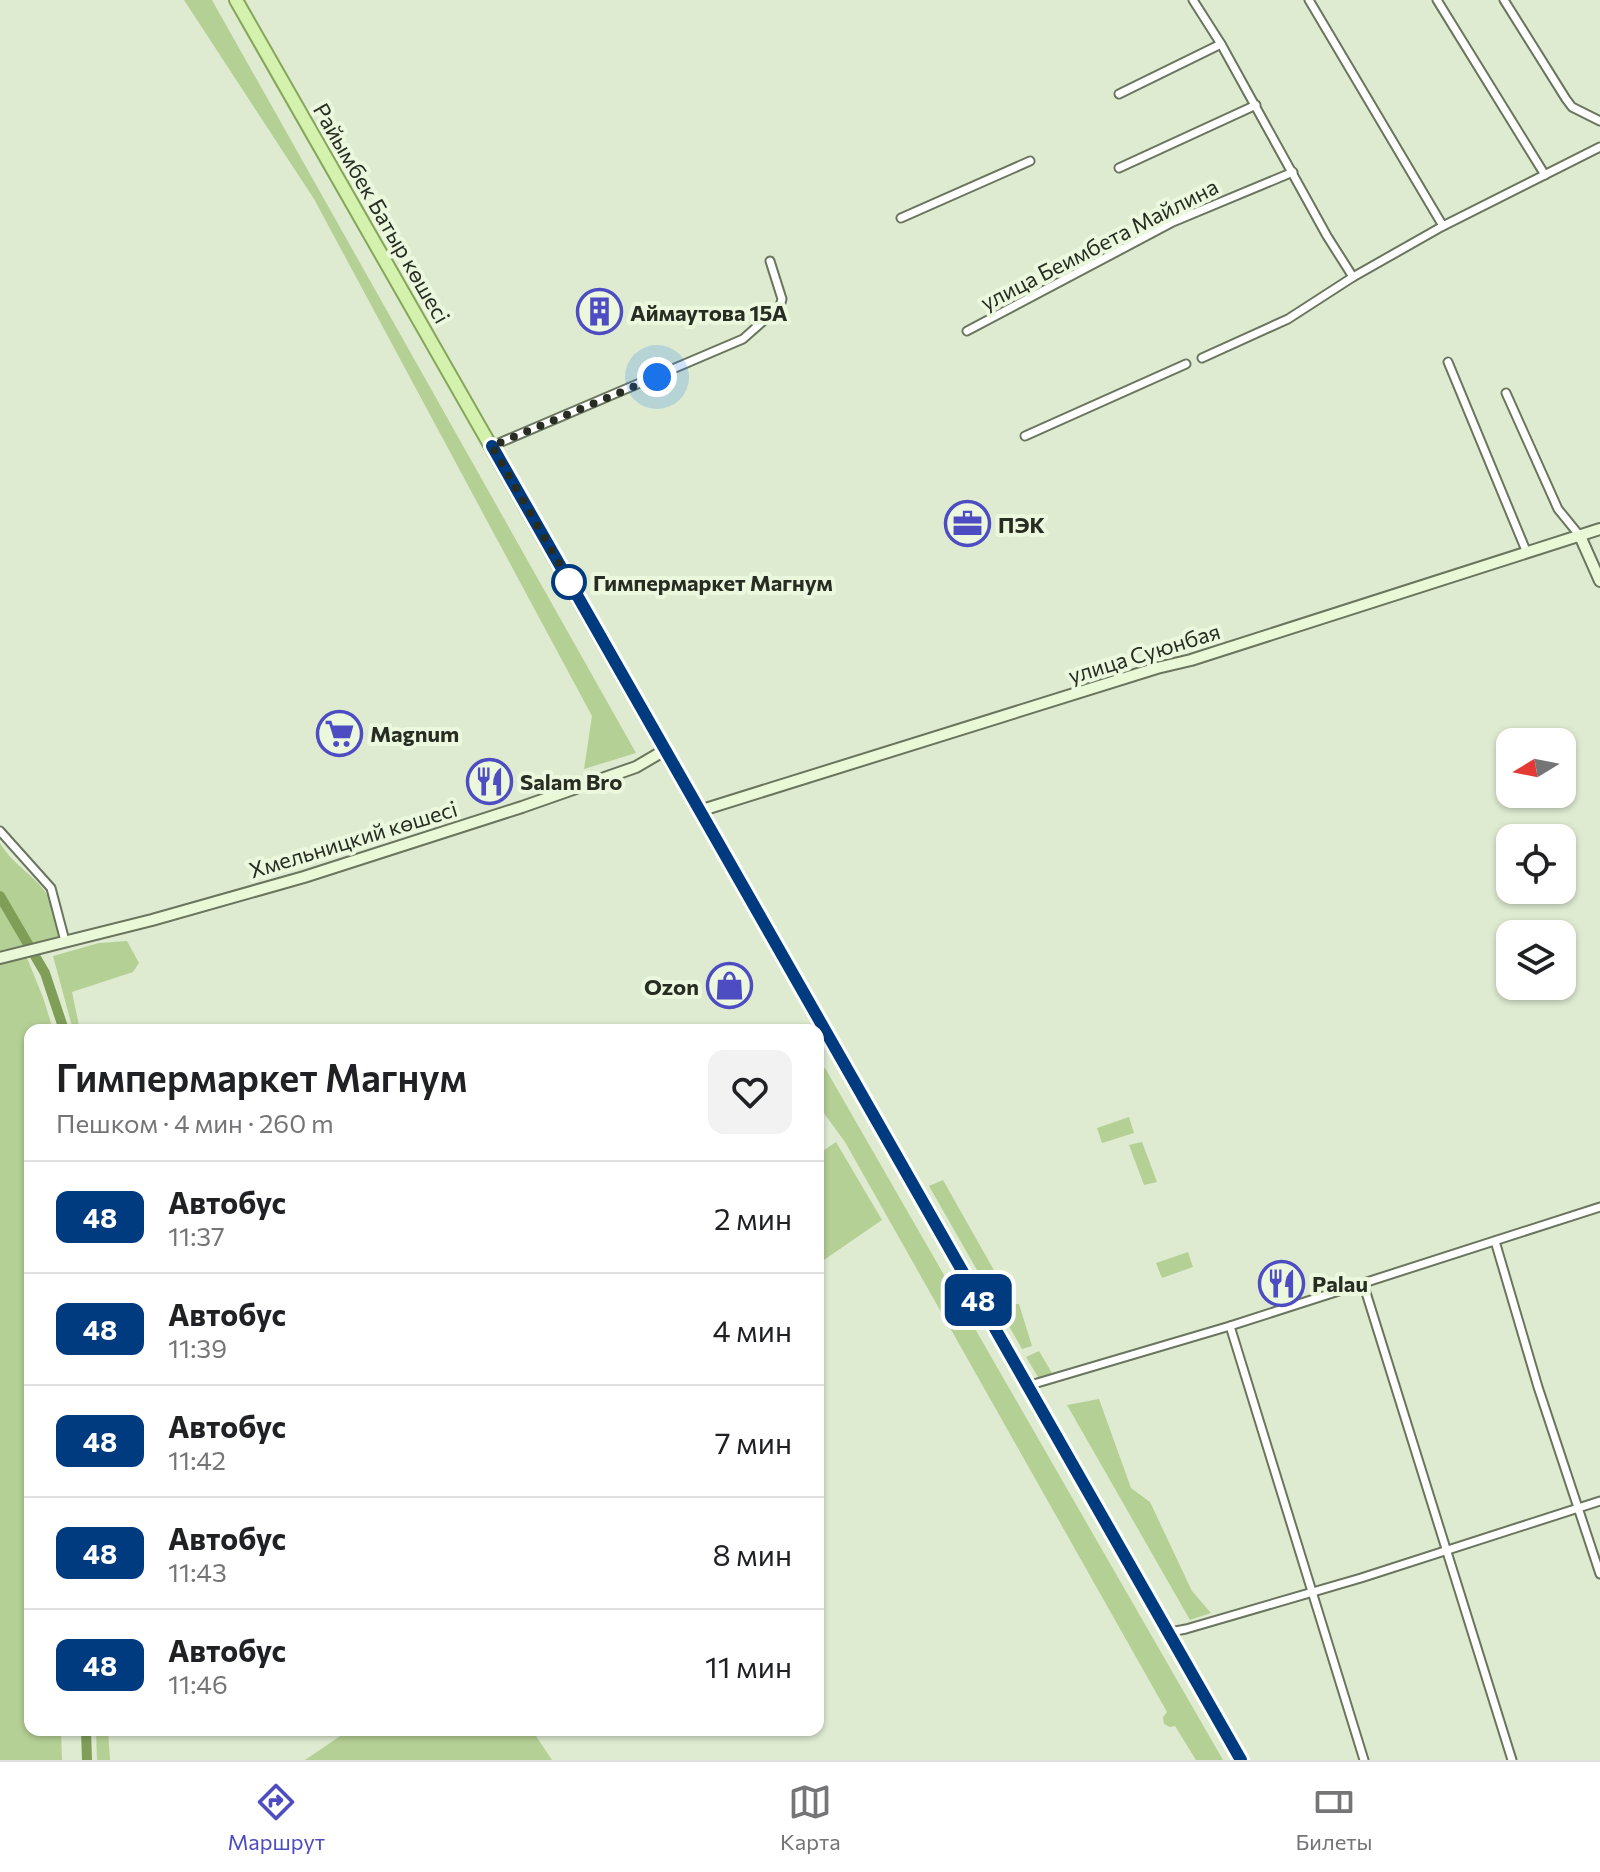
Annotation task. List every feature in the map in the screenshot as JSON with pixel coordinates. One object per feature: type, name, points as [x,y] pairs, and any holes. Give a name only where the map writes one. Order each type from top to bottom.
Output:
[{"type":"main road","name":"Райымбек Батыр көшесі","points":[[236,0],[821,1024]]},
{"type":"main road","name":"Райымбек Батыр көшесі","points":[[824,1030],[1241,1760]]},
{"type":"street","points":[[1193,0],[1353,277]]},
{"type":"street","points":[[1309,0],[1443,226]]},
{"type":"street","points":[[1437,0],[1545,175]]},
{"type":"street","points":[[1504,0],[1572,107],[1600,121]]},
{"type":"street","points":[[1119,94],[1221,44]]},
{"type":"street","points":[[1119,168],[1256,105]]},
{"type":"street","points":[[1202,358],[1288,319],[1353,277],[1443,226],[1600,147]]},
{"type":"street","points":[[901,218],[1030,161]]},
{"type":"street","name":"улица Беимбета Майлина","points":[[967,331],[1173,222],[1293,172]]},
{"type":"street","points":[[492,446],[743,339],[776,311],[782,299],[770,261]]},
{"type":"street","points":[[1448,362],[1527,553]]},
{"type":"street","points":[[1025,436],[1186,364]]},
{"type":"street","points":[[1506,393],[1558,509],[1580,536],[1600,581]]},
{"type":"street","name":"улица Суюнбая","points":[[699,811],[1191,660],[1600,529]]},
{"type":"street","name":"Хмельницкий көшесі","points":[[0,958],[304,877],[636,767],[665,750]]},
{"type":"street","points":[[0,831],[51,888],[65,941]]},
{"type":"street","points":[[1027,1386],[1230,1326],[1600,1207]]},
{"type":"street","points":[[1495,1241],[1600,1574]]},
{"type":"street","points":[[1363,1283],[1512,1760]]},
{"type":"street","points":[[1230,1326],[1364,1760]]},
{"type":"street","points":[[1170,1632],[1312,1592],[1600,1501]]},
{"type":"green space","points":[[184,0],[212,0],[636,753],[584,769],[592,716],[314,199]]},
{"type":"green space","points":[[0,843],[51,901],[59,938],[23,948],[51,1024],[24,1024],[24,1736],[61,1736],[62,1760],[0,1760]]},
{"type":"green space","points":[[127,941],[139,963],[133,972],[72,992],[79,1024],[71,1024],[53,956],[99,943]]},
{"type":"green space","points":[[824,1069],[1223,1760],[1196,1760],[1175,1726],[1164,1724],[1163,1717],[1167,1712],[845,1142],[824,1113]]},
{"type":"green space","points":[[1129,1117],[1134,1133],[1102,1143],[1097,1128]]},
{"type":"green space","points":[[836,1142],[882,1220],[824,1260],[824,1150]]},
{"type":"green space","points":[[1142,1142],[1157,1182],[1144,1185],[1129,1145]]},
{"type":"green space","points":[[943,1180],[1013,1304],[1019,1304],[1032,1346],[1022,1349],[929,1186]]},
{"type":"green space","points":[[1188,1252],[1193,1267],[1162,1278],[1156,1263]]},
{"type":"green space","points":[[1039,1351],[1055,1378],[1041,1382],[1026,1357]]},
{"type":"green space","points":[[1099,1399],[1131,1488],[1150,1502],[1192,1591],[1211,1613],[1190,1620],[1067,1405]]},
{"type":"green space","points":[[96,1736],[108,1736],[110,1760],[97,1760]]},
{"type":"green space","points":[[340,1736],[536,1736],[552,1760],[305,1760]]},
{"type":"waterway","points":[[0,896],[45,973],[62,1024]]},
{"type":"waterway","points":[[86,1736],[87,1760]]},
{"type":"bus line","name":"48","points":[[492,446],[821,1024]]},
{"type":"bus line","name":"48","points":[[824,1029],[1241,1760]]},
{"type":"place","name":"Аймаутова 15А","points":[[599,312]]},
{"type":"place","name":"ПЭК","points":[[967,524]]},
{"type":"place","name":"Гимпермаркет Магнум","points":[[569,582]]},
{"type":"place","name":"Magnum","points":[[339,733]]},
{"type":"place","name":"Salam Bro","points":[[489,781]]},
{"type":"place","name":"Ozon","points":[[730,986]]},
{"type":"place","name":"Palau","points":[[1281,1283]]},
{"type":"route","points":[[569,582],[575,591],[492,446],[657,377]]}]
